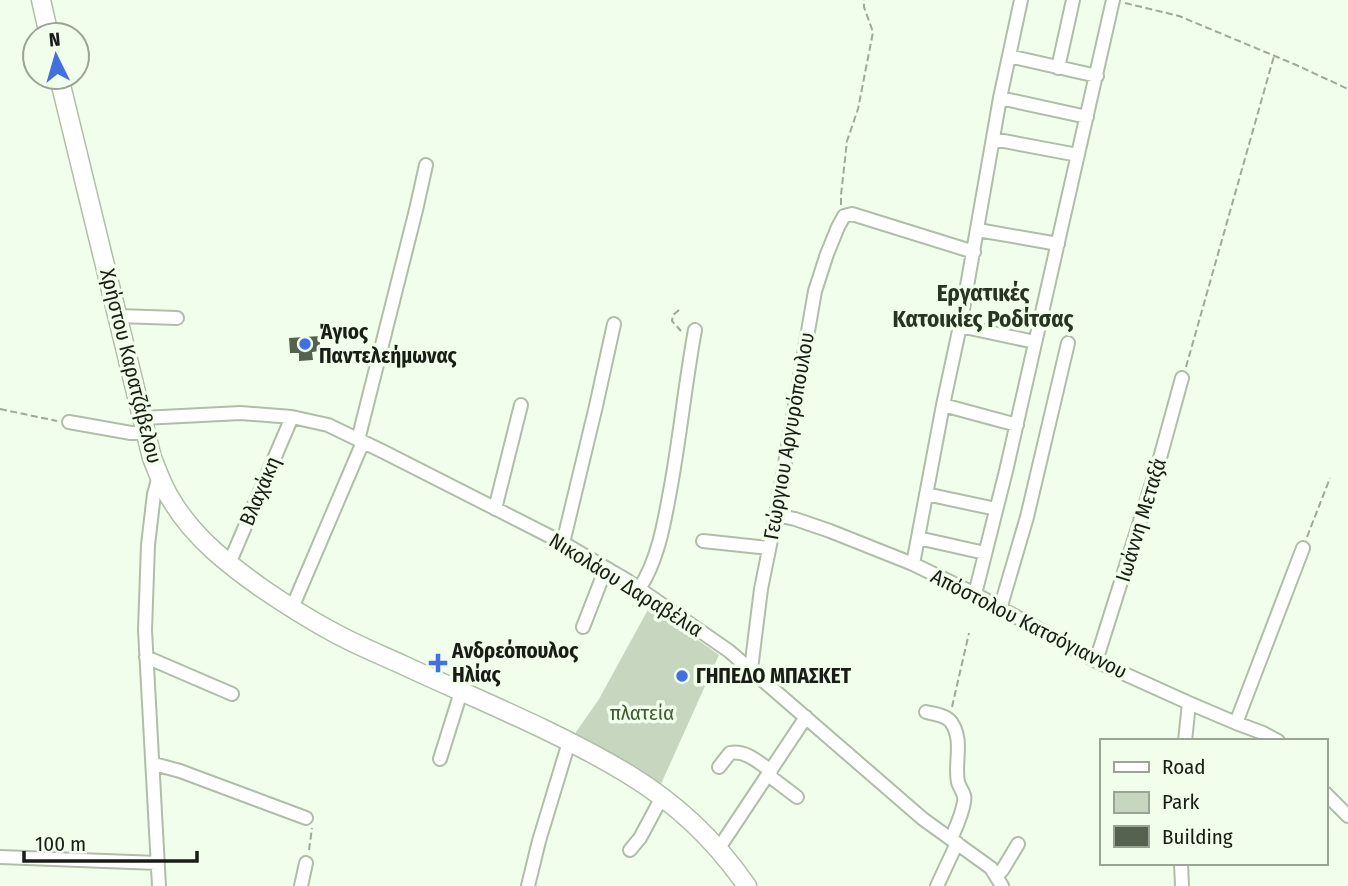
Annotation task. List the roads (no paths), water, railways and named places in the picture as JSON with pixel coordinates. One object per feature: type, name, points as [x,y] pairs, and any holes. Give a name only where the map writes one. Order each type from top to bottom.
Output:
[{"type":"street","points":[[41,0],[46,21]]},
{"type":"street","points":[[913,564],[974,252],[1000,98],[1021,0]]},
{"type":"street","points":[[1058,68],[1073,0]]},
{"type":"street","points":[[975,594],[1017,425],[1087,117],[1119,1]]},
{"type":"street","points":[[1009,56],[1097,76]]},
{"type":"street","name":"Χρήστου Καρατζάβελου","points":[[62,91],[144,425],[159,476],[172,502],[190,526],[229,564],[292,608],[343,637],[569,742],[629,775],[663,797],[706,834],[747,886]]},
{"type":"street","points":[[1000,98],[1087,117]]},
{"type":"street","points":[[993,139],[1078,155]]},
{"type":"street","points":[[292,608],[360,441],[426,165]]},
{"type":"street","name":"Γεώργιου Αργυρόπουλου","points":[[751,669],[761,589],[815,291],[838,227],[848,215],[974,252]]},
{"type":"street","points":[[978,230],[1058,244]]},
{"type":"street","points":[[118,316],[177,318]]},
{"type":"street","points":[[562,543],[597,406],[614,324]]},
{"type":"street","points":[[960,326],[1035,342]]},
{"type":"street","points":[[639,589],[653,561],[663,526],[694,335]]},
{"type":"street","points":[[1000,609],[1027,516],[1068,343]]},
{"type":"street","name":"Ιωάννη Μεταξά","points":[[1096,661],[1160,458],[1182,378]]},
{"type":"street","points":[[495,509],[521,405]]},
{"type":"street","points":[[943,405],[1017,425]]},
{"type":"street","name":"Νικολάου Δαραβέλια","points":[[69,422],[123,432],[144,425],[241,413],[292,417],[328,425],[562,543],[639,589],[751,669],[923,820],[991,868],[999,881]]},
{"type":"street","name":"Βλαχάκη","points":[[229,564],[292,417]]},
{"type":"street","points":[[159,476],[154,494],[148,545],[146,589],[146,657],[159,886]]},
{"type":"street","points":[[926,494],[996,509]]},
{"type":"street","name":"Απόστολου Κατσόγιαννου","points":[[776,515],[830,531],[913,564],[975,594],[1096,661],[1274,739]]},
{"type":"street","points":[[918,538],[985,552]]},
{"type":"street","points":[[703,541],[769,548]]},
{"type":"street","points":[[1236,723],[1303,548]]},
{"type":"street","points":[[583,627],[606,568]]},
{"type":"street","points":[[146,657],[232,694]]},
{"type":"street","points":[[440,759],[461,692]]},
{"type":"street","points":[[1185,739],[1189,703]]},
{"type":"street","points":[[926,712],[943,716],[955,730],[958,743],[958,780],[965,801],[937,886]]},
{"type":"street","points":[[719,848],[806,717]]},
{"type":"street","points":[[528,886],[542,829],[569,742]]},
{"type":"street","points":[[719,767],[730,753],[737,751],[747,755],[797,797]]},
{"type":"street","points":[[154,764],[180,771],[306,818]]},
{"type":"street","points":[[1327,795],[1348,816]]},
{"type":"street","points":[[630,850],[640,838],[663,797]]},
{"type":"street","points":[[999,881],[1018,844]]},
{"type":"street","points":[[0,857],[158,863]]},
{"type":"street","points":[[301,886],[306,863]]},
{"type":"street","points":[[1181,865],[1181,886]]},
{"type":"place","name":"Άγιος Παντελεήμωνας","points":[[305,344]]},
{"type":"place","name":"Ανδρεόπουλος Ηλίας","points":[[438,663]]},
{"type":"place","name":"ΓΗΠΕΔΟ ΜΠΑΣΚΕΤ","points":[[682,676]]},
{"type":"district","name":"Εργατικές Κατοικίες Ροδίτσας","points":[[983,306]]},
{"type":"park label","name":"πλατεία","points":[[642,713]]}]
